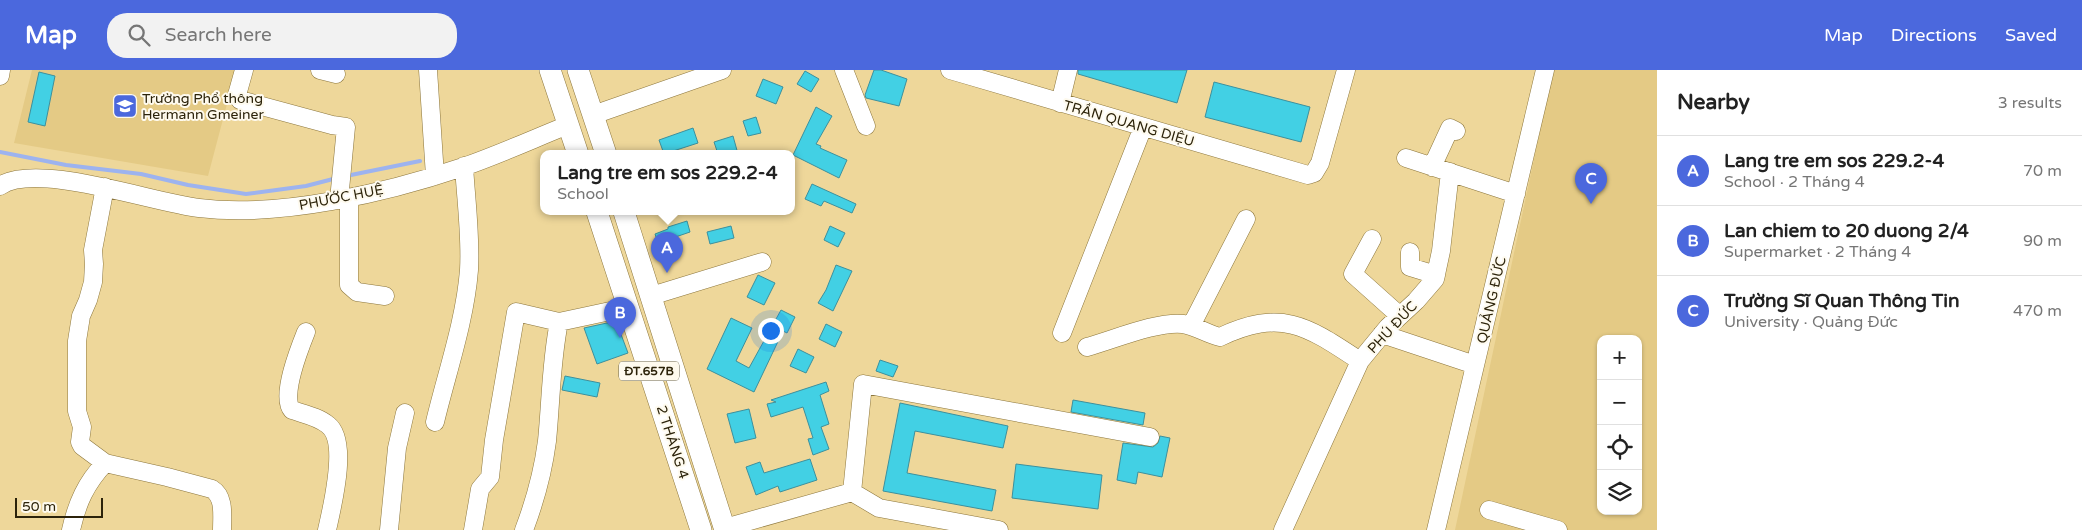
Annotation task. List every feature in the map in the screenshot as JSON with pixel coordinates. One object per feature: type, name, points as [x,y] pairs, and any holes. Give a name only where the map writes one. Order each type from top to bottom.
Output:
[{"type":"main road","points":[[550,70],[577,150]]},
{"type":"main road","points":[[578,70],[605,150]]},
{"type":"main road","name":"2 THÁNG 4","points":[[598,215],[701,530]]},
{"type":"main road","name":"2 THÁNG 4","points":[[625,215],[725,529]]},
{"type":"street","points":[[0,76],[2,70]]},
{"type":"street","points":[[244,70],[238,96],[240,100],[332,125],[346,127],[344,198],[349,285],[357,292],[385,296]]},
{"type":"street","points":[[428,70],[435,176]]},
{"type":"street","points":[[593,115],[722,70]]},
{"type":"street","points":[[844,70],[866,126]]},
{"type":"street","name":"TRẦN QUANG DIỆU","points":[[950,70],[1142,128],[1308,175],[1314,173],[1320,164],[1346,70]]},
{"type":"street","points":[[1060,103],[1068,70]]},
{"type":"street","name":"QUẢNG ĐỨC","points":[[1436,530],[1545,70]]},
{"type":"street","name":"PHƯỚC HUỆ","points":[[0,186],[6,182],[27,177],[50,178],[105,187],[164,202],[200,208],[232,210],[269,209],[344,198],[435,176],[568,125]]},
{"type":"street","points":[[1062,333],[1142,128]]},
{"type":"street","points":[[1432,167],[1450,128],[1456,131]]},
{"type":"street","points":[[1406,158],[1516,194]]},
{"type":"street","points":[[435,422],[460,324],[469,270],[464,166]]},
{"type":"street","name":"PHÚ ĐỨC","points":[[1283,530],[1360,361],[1382,334],[1416,301],[1435,279],[1441,251],[1450,172]]},
{"type":"street","points":[[105,187],[92,250],[94,264],[93,282],[78,330],[76,358],[77,411],[82,427],[80,442],[82,446],[105,463],[167,476],[218,492],[221,500],[222,530]]},
{"type":"street","points":[[1192,326],[1246,219]]},
{"type":"street","points":[[1372,239],[1353,274],[1400,316]]},
{"type":"street","points":[[1410,252],[1410,267],[1436,276]]},
{"type":"street","points":[[651,296],[762,262]]},
{"type":"street","points":[[473,530],[480,489],[490,477],[494,440],[516,312],[559,322],[629,307]]},
{"type":"street","points":[[524,530],[534,506],[547,441],[553,360],[559,322]]},
{"type":"street","points":[[1087,347],[1148,328],[1171,324],[1192,326],[1220,337],[1256,323],[1291,323],[1316,333],[1360,361]]},
{"type":"street","points":[[306,332],[295,362],[288,399],[292,410],[317,418],[329,425],[336,433],[338,445],[336,481],[327,530]]},
{"type":"street","points":[[1382,334],[1475,365]]},
{"type":"street","points":[[852,492],[863,384],[1150,437]]},
{"type":"street","points":[[389,530],[397,448],[405,413]]},
{"type":"street","points":[[71,530],[75,510],[85,488],[105,463]]},
{"type":"street","points":[[725,529],[852,492],[879,508],[999,530]]},
{"type":"street","points":[[1488,510],[1558,530]]},
{"type":"shaded area","name":"Trường Phổ thông Hermann Gmeiner","points":[[32,70],[236,70],[208,176],[14,143]]},
{"type":"shaded area","points":[[1553,70],[1657,70],[1657,530],[1455,530]]},
{"type":"building","points":[[874,70],[881,70],[907,79],[899,106],[866,98],[865,95]]},
{"type":"building","points":[[1078,70],[1187,70],[1177,103],[1078,74]]},
{"type":"building","points":[[805,71],[819,79],[811,92],[797,84]]},
{"type":"building","points":[[39,72],[55,76],[45,126],[28,122]]},
{"type":"building","points":[[763,79],[783,87],[776,104],[756,96]]},
{"type":"building","points":[[1214,82],[1310,107],[1301,142],[1205,117]]},
{"type":"building","points":[[816,107],[832,116],[816,144],[821,146],[820,148],[847,160],[839,178],[795,156],[795,151]]},
{"type":"building","points":[[756,117],[761,133],[748,136],[743,121]]},
{"type":"building","points":[[693,128],[698,143],[676,150],[663,150],[659,140]]},
{"type":"building","points":[[733,136],[737,150],[717,150],[714,142]]},
{"type":"building","points":[[812,184],[856,204],[852,213],[824,201],[821,206],[805,199]]},
{"type":"building","points":[[687,221],[690,232],[658,243],[655,234],[668,229],[668,227]]},
{"type":"building","points":[[731,226],[734,238],[710,244],[707,232]]},
{"type":"building","points":[[830,226],[845,233],[838,247],[824,240]]},
{"type":"building","points":[[836,265],[852,271],[833,311],[818,303],[826,290]]},
{"type":"building","points":[[758,275],[775,283],[764,305],[747,297]]},
{"type":"building","points":[[781,310],[795,317],[787,333],[783,331],[754,392],[707,369],[731,318],[752,328],[736,361],[749,368]]},
{"type":"building","points":[[616,321],[628,353],[597,364],[584,328]]},
{"type":"building","points":[[826,324],[842,332],[835,347],[819,339]]},
{"type":"building","points":[[798,349],[814,357],[806,373],[790,366]]},
{"type":"building","points":[[880,360],[898,366],[893,377],[876,371]]},
{"type":"building","points":[[565,376],[600,383],[597,397],[562,390]]},
{"type":"building","points":[[826,382],[829,391],[820,395],[829,424],[821,427],[829,449],[813,455],[808,439],[813,438],[803,407],[771,417],[767,404],[776,402],[771,400]]},
{"type":"building","points":[[1073,400],[1145,413],[1143,425],[1071,412]]},
{"type":"building","points":[[900,403],[1008,426],[1003,448],[915,431],[907,473],[996,490],[992,511],[883,491]]},
{"type":"building","points":[[749,409],[756,438],[735,443],[727,414]]},
{"type":"building","points":[[1160,436],[1170,438],[1162,477],[1138,472],[1136,484],[1117,480],[1123,443],[1153,447],[1158,443]]},
{"type":"building","points":[[810,459],[817,480],[780,492],[778,486],[756,495],[746,467],[760,462],[764,473]]},
{"type":"building","points":[[1016,464],[1102,475],[1098,509],[1012,498]]},
{"type":"waterway","points":[[0,152],[66,165],[141,174],[188,185],[246,194],[306,186],[337,178]]},
{"type":"waterway","points":[[346,176],[420,161]]},
{"type":"place","name":"Trường Phổ thông Hermann Gmeiner","points":[[125,106]]},
{"type":"place","name":"Trường Sĩ Quan Thông Tin","points":[[1591,204]]},
{"type":"place","name":"Lang tre em sos 229.2-4","points":[[667,273]]},
{"type":"place","name":"Lan chiem to 20 duong 2/4","points":[[620,338]]}]
